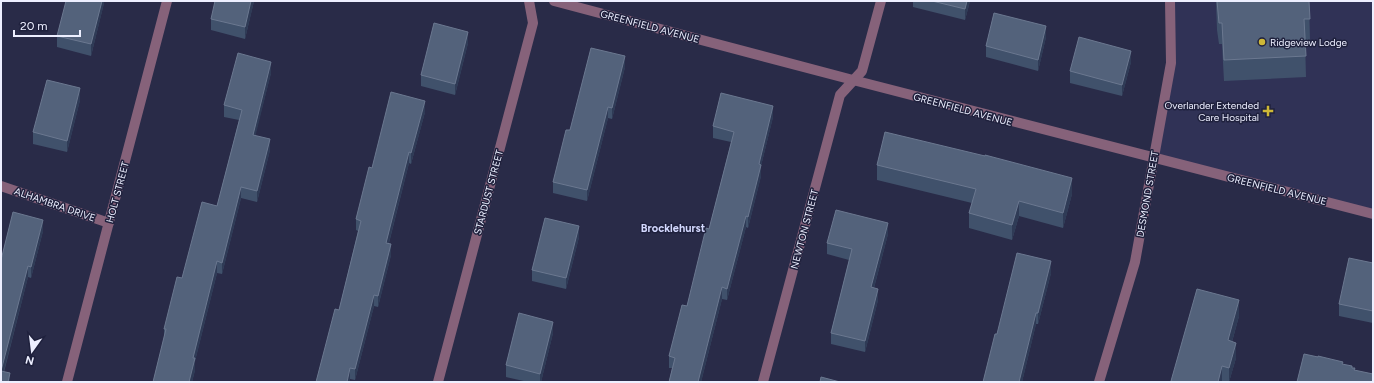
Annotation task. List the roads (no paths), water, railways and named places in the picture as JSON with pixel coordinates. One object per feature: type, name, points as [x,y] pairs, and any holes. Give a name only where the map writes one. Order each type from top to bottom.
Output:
[{"type":"street","name":"HOLT STREET","points":[[67,382],[167,1]]},
{"type":"street","name":"STARDUST STREET","points":[[438,382],[533,23],[529,1]]},
{"type":"street","name":"GREENFIELD AVENUE","points":[[554,1],[1373,214]]},
{"type":"street","name":"NEWTON STREET","points":[[763,382],[840,95],[862,71],[881,1]]},
{"type":"street","name":"DESMOND STREET","points":[[1099,382],[1135,262],[1171,64],[1170,1]]},
{"type":"street","name":"ALHAMBRA DRIVE","points":[[1,186],[109,223]]},
{"type":"place","name":"Ridgeview Lodge","points":[[1262,42]]},
{"type":"place","name":"Overlander Extended Care Hospital","points":[[1268,111]]},
{"type":"district","name":"Brocklehurst","points":[[673,228]]}]
